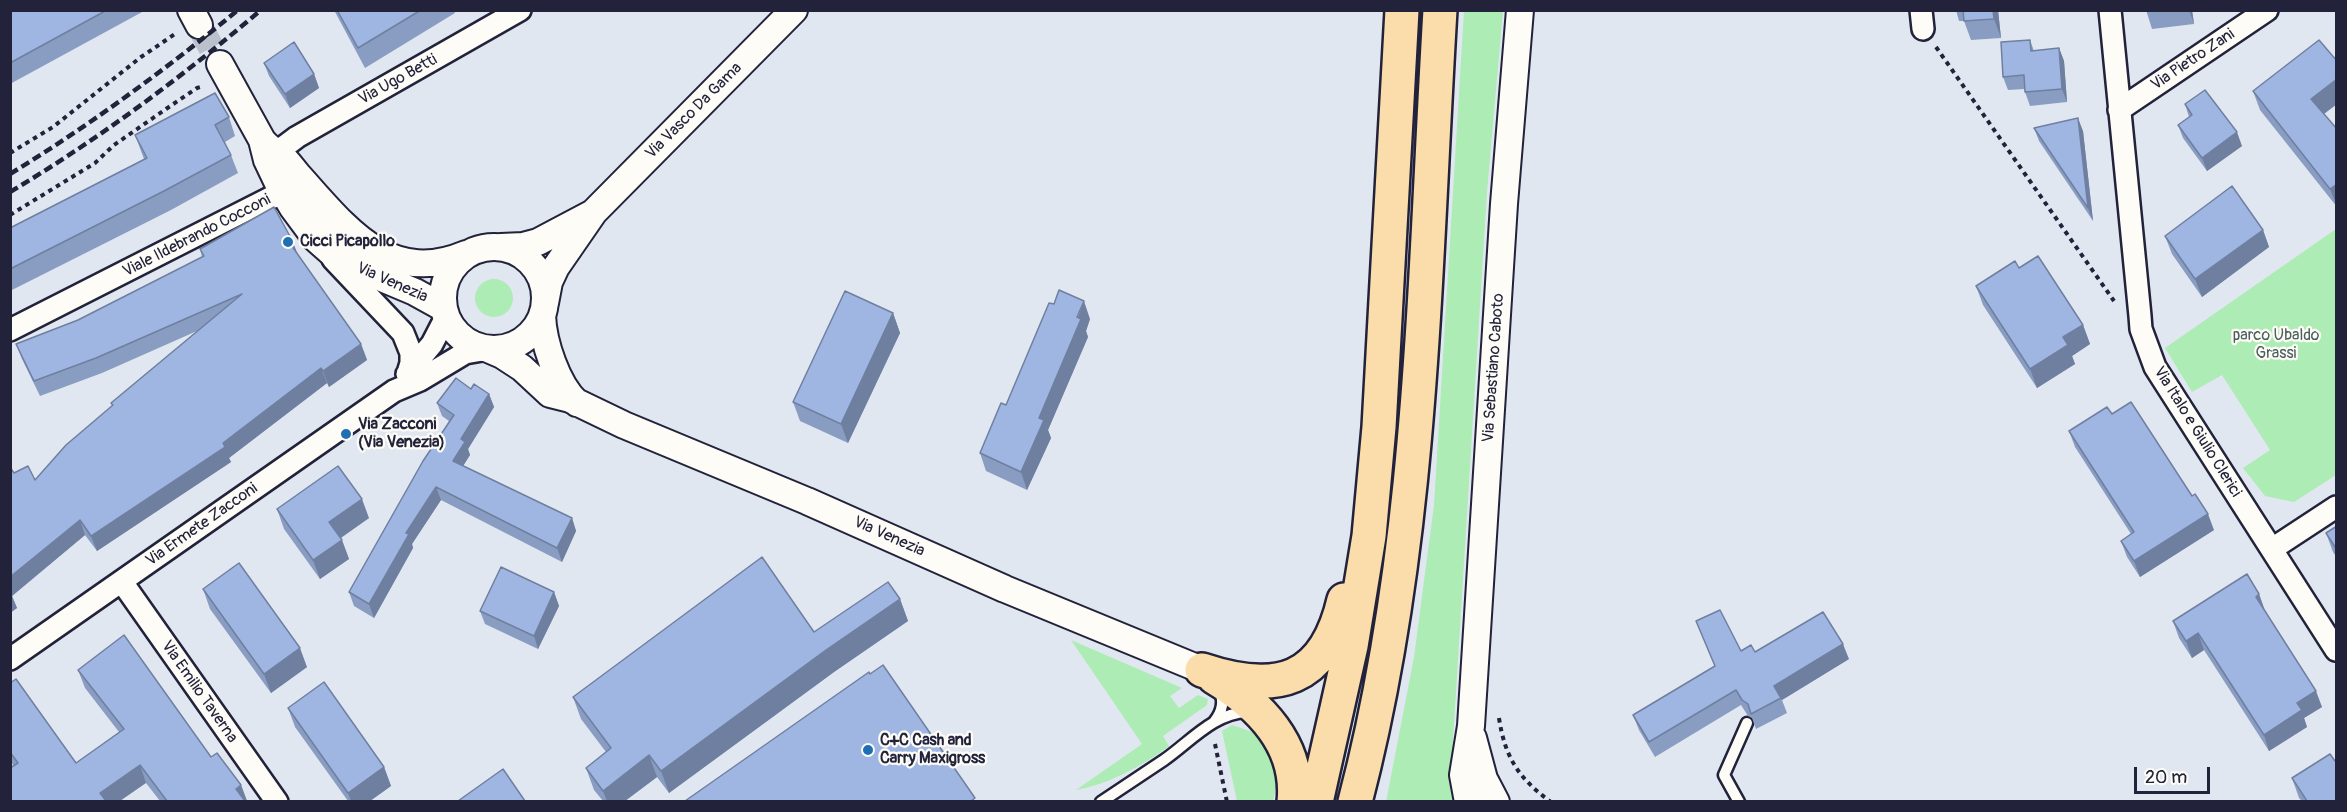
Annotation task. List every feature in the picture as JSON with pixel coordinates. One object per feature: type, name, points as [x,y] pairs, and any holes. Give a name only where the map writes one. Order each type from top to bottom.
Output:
[{"type":"highway","points":[[1316,801],[1341,699],[1361,591],[1375,480],[1402,10]]},
{"type":"highway","points":[[1355,801],[1384,671],[1404,549],[1415,435],[1440,10]]},
{"type":"highway","points":[[1202,670],[1244,680],[1274,681],[1287,678],[1307,667],[1330,641],[1339,620],[1348,581],[1365,453],[1382,370]]},
{"type":"highway","points":[[1376,801],[1401,677],[1404,640],[1404,549]]},
{"type":"highway","points":[[1202,670],[1238,693],[1272,726],[1285,746],[1291,763],[1295,781],[1293,801]]},
{"type":"street","name":"Via Ugo Betti","points":[[269,146],[297,137],[520,10]]},
{"type":"street","name":"Via Vasco Da Gama","points":[[543,309],[552,274],[594,212],[794,10]]},
{"type":"street","name":"Via Sebastiano Caboto","points":[[1468,801],[1463,775],[1471,726],[1505,182],[1520,10]]},
{"type":"street","name":"Via Italo e Giulio Clerici","points":[[2110,10],[2141,329],[2155,367],[2337,650]]},
{"type":"street","name":"Via Pietro Zani","points":[[2119,110],[2267,10]]},
{"type":"street","name":"Via Venezia","points":[[220,64],[269,146],[362,241],[387,256],[407,262],[439,262],[481,250]]},
{"type":"street","name":"Via Venezia","points":[[269,146],[267,160],[285,194],[312,233],[328,249],[353,266],[415,292],[445,313],[459,336],[468,342],[502,355],[522,368],[550,394],[577,403],[1005,589],[1202,670]]},
{"type":"street","name":"Viale Ildebrando Cocconi","points":[[10,330],[268,199],[285,194],[304,203],[332,234],[366,259],[379,264],[407,262]]},
{"type":"street","name":"Via Vasco Da Gama","points":[[481,250],[537,242],[594,212]]},
{"type":"street","points":[[312,233],[331,257],[403,333],[411,353],[408,373]]},
{"type":"street","name":"Via Venezia","points":[[445,313],[444,287],[452,268],[481,250]]},
{"type":"street","points":[[481,250],[517,252],[527,259],[541,279],[544,339],[549,356],[566,391],[577,403]]},
{"type":"street","points":[[488,349],[509,347],[528,336],[543,309]]},
{"type":"street","name":"Via Ermete Zacconi","points":[[394,391],[432,344],[445,313]]},
{"type":"street","name":"Via Ermete Zacconi","points":[[10,659],[394,391],[420,380],[465,353],[488,349]]},
{"type":"street","points":[[2272,549],[2337,507]]},
{"type":"street","name":"Via Emilio Taverna","points":[[122,582],[277,801]]},
{"type":"street","name":"Via Sebastiano Caboto","points":[[1471,726],[1477,758],[1488,788],[1496,801]]},
{"type":"lane","points":[[1202,670],[1222,695],[1221,713],[1214,722]]},
{"type":"lane","points":[[1101,801],[1166,759],[1228,714],[1247,712],[1261,716],[1272,726]]},
{"type":"lane","points":[[1739,801],[1724,775],[1747,723]]},
{"type":"path","points":[[1922,20],[2126,318],[2140,316]]},
{"type":"path","points":[[10,153],[53,127],[189,22]]},
{"type":"path","points":[[10,215],[95,163],[114,145],[197,88],[208,87]]},
{"type":"path","points":[[1500,707],[1499,719],[1506,751],[1513,764],[1527,781],[1551,801]]},
{"type":"path","points":[[1214,722],[1214,741],[1227,801]]},
{"type":"green space","points":[[1464,11],[1503,11],[1487,192],[1452,756],[1458,801],[1386,802],[1414,657],[1434,505]]},
{"type":"green space","name":"parco Ubaldo Grassi","points":[[2336,229],[2336,475],[2294,502],[2265,496],[2243,468],[2270,450],[2222,375],[2192,392],[2165,348]]},
{"type":"green space","points":[[494,279],[508,284],[513,298],[508,312],[494,317],[480,312],[475,298],[480,284]]},
{"type":"green space","points":[[1071,640],[1182,688],[1170,696],[1179,708],[1198,695],[1208,699],[1207,705],[1163,736],[1169,746],[1148,760],[1113,779],[1076,790],[1142,744]]},
{"type":"green space","points":[[1232,725],[1261,735],[1279,773],[1273,801],[1237,801],[1222,731]]},
{"type":"building","points":[[10,10],[107,10],[10,63]]},
{"type":"building","points":[[337,10],[421,10],[358,48]]},
{"type":"building","points":[[1963,10],[1993,10],[1994,19],[1964,21]]},
{"type":"building","points":[[2030,40],[2031,51],[2059,48],[2062,89],[2025,92],[2024,75],[2003,77],[2001,42]]},
{"type":"building","points":[[2319,40],[2337,61],[2337,79],[2311,99],[2337,129],[2337,184],[2330,189],[2253,91]]},
{"type":"building","points":[[294,42],[314,74],[285,94],[264,63]]},
{"type":"building","points":[[2205,90],[2237,132],[2202,158],[2178,125],[2192,115],[2185,104]]},
{"type":"building","points":[[215,93],[229,117],[215,125],[231,155],[10,269],[10,228],[147,158],[135,135]]},
{"type":"building","points":[[2078,118],[2088,208],[2034,128]]},
{"type":"building","points":[[2232,186],[2263,230],[2195,279],[2165,236]]},
{"type":"building","points":[[274,207],[292,240],[289,242],[361,344],[323,371],[321,368],[223,443],[225,447],[91,536],[80,520],[10,577],[10,467],[14,473],[28,466],[35,480],[66,445],[113,405],[111,403],[242,294],[96,358],[34,381],[16,344],[78,320],[204,256],[200,249]]},
{"type":"building","points":[[2038,256],[2083,325],[2063,337],[2068,345],[2030,369],[1976,286],[2015,261],[2019,268]]},
{"type":"building","points":[[1059,290],[1084,301],[1077,317],[1081,319],[1039,418],[1044,420],[1021,472],[980,453],[1001,403],[1006,405],[1049,303],[1054,304]]},
{"type":"building","points":[[845,291],[893,313],[841,424],[793,402]]},
{"type":"building","points":[[456,378],[471,389],[474,384],[489,394],[461,439],[465,442],[453,461],[572,518],[557,548],[436,487],[406,533],[409,534],[369,604],[349,592],[423,461],[454,415],[437,403]]},
{"type":"building","points":[[2131,402],[2192,496],[2195,494],[2208,514],[2134,561],[2121,541],[2134,532],[2069,431],[2107,407],[2112,414]]},
{"type":"building","points":[[338,466],[362,499],[329,522],[342,540],[313,560],[277,509]]},
{"type":"building","points":[[2337,526],[2337,550],[2326,533]]},
{"type":"building","points":[[762,557],[814,632],[888,582],[900,599],[826,650],[661,771],[649,755],[603,791],[586,768],[611,748],[573,697]]},
{"type":"building","points":[[239,563],[300,648],[264,674],[203,589]]},
{"type":"building","points":[[501,567],[554,592],[534,636],[480,611]]},
{"type":"building","points":[[2247,574],[2259,594],[2256,597],[2316,691],[2297,703],[2302,710],[2264,735],[2198,633],[2186,641],[2173,621]]},
{"type":"building","points":[[1720,610],[1741,651],[1751,645],[1755,652],[1823,612],[1843,644],[1774,686],[1781,698],[1751,714],[1748,704],[1742,700],[1736,690],[1649,742],[1633,715],[1715,666],[1696,621]]},
{"type":"building","points":[[124,635],[211,757],[217,753],[241,785],[236,789],[245,801],[167,801],[140,765],[100,793],[106,801],[10,801],[10,768],[18,763],[10,752],[10,683],[16,679],[76,763],[124,729],[78,670]]},
{"type":"building","name":"C+C Cash and Carry Maxigross","points":[[883,665],[975,798],[971,801],[685,801],[869,672],[870,674]]},
{"type":"building","points":[[324,682],[384,767],[348,793],[288,708]]},
{"type":"building","points":[[2330,754],[2335,761],[2337,760],[2337,801],[2307,801],[2292,778]]},
{"type":"building","points":[[503,769],[525,801],[458,801]]},
{"type":"tunnel","points":[[199,25],[220,64]]},
{"type":"railway","points":[[10,174],[127,96],[238,10]]},
{"type":"railway","points":[[10,192],[76,151],[139,106],[261,10]]},
{"type":"place","name":"Cicci Picapollo","points":[[288,242]]},
{"type":"place","name":"Via Zacconi (Via Venezia)","points":[[346,434]]},
{"type":"place","name":"C+C Cash and Carry Maxigross","points":[[868,750]]}]
